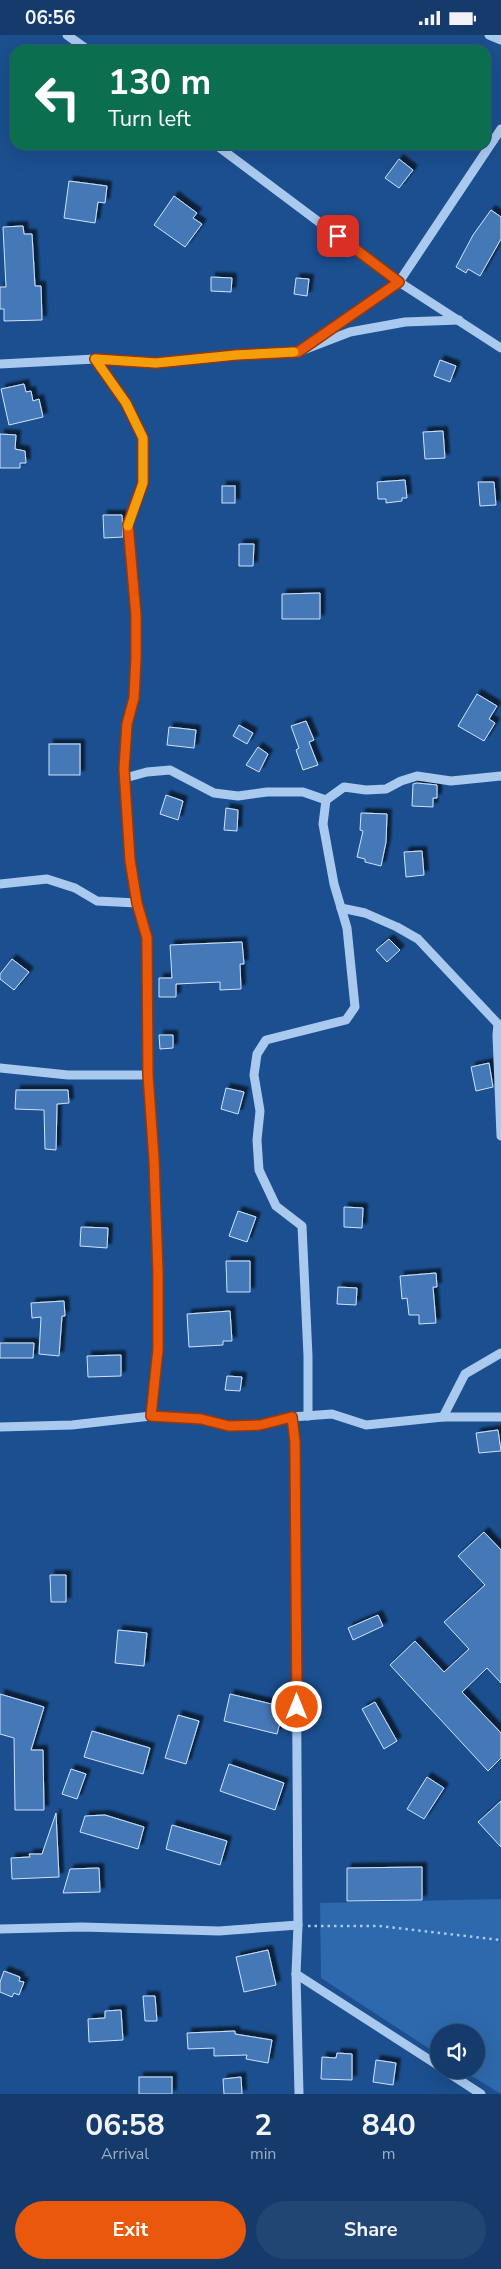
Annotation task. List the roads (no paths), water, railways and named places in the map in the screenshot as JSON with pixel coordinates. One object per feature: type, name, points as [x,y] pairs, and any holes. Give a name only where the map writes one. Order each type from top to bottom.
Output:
[{"type":"street","points":[[67,35],[81,45]]},
{"type":"street","points":[[489,35],[501,40]]},
{"type":"street","points":[[491,144],[501,129]]},
{"type":"street","points":[[223,150],[399,282],[501,348]]},
{"type":"street","points":[[298,352],[399,282],[487,150]]},
{"type":"street","points":[[0,364],[95,359],[156,363],[236,355],[298,352],[350,332],[405,322],[459,321]]},
{"type":"street","points":[[95,359],[126,403],[143,438],[143,483],[128,524],[136,615],[136,658],[134,698],[127,724],[125,778],[130,860],[137,903],[147,938],[148,1075],[154,1159],[158,1273],[158,1349],[151,1416]]},
{"type":"street","points":[[125,778],[147,772],[170,770],[214,793],[238,796],[267,792],[303,792],[326,800]]},
{"type":"street","points":[[308,1416],[308,1356],[302,1226],[276,1206],[258,1170],[257,1139],[260,1111],[254,1075],[257,1054],[266,1040],[346,1020],[355,1007],[347,928],[334,884],[323,824],[326,800],[344,787],[366,790],[386,789],[401,781],[417,776],[451,781],[501,776]]},
{"type":"street","points":[[0,884],[48,879],[75,888],[97,901],[137,903]]},
{"type":"street","points":[[341,907],[365,913],[397,927],[418,939],[499,1024],[501,1136]]},
{"type":"street","points":[[0,1068],[68,1075],[148,1075]]},
{"type":"street","points":[[443,1417],[465,1374],[501,1353]]},
{"type":"street","points":[[0,1427],[72,1425],[151,1416],[201,1419],[229,1426],[260,1425],[292,1417],[332,1414],[366,1425],[443,1417],[501,1417]]},
{"type":"street","points":[[292,1417],[295,1442],[298,1925],[296,1974],[299,2094]]},
{"type":"street","points":[[0,1929],[82,1927],[219,1931],[298,1925]]},
{"type":"street","points":[[296,1974],[430,2060]]},
{"type":"street","points":[[458,2079],[481,2094]]}]
